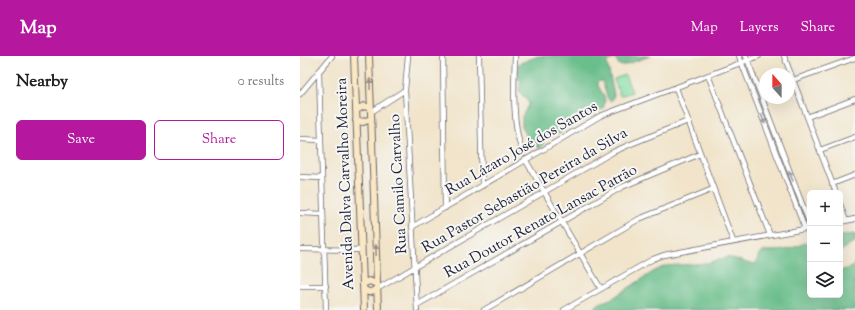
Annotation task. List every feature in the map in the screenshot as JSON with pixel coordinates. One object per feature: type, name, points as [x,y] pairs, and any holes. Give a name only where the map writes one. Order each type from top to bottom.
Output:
[{"type":"street","points":[[300,94],[332,56]]},
{"type":"street","name":"Avenida Dalva Carvalho Moreira","points":[[354,56],[364,310]]},
{"type":"street","name":"Avenida Dalva Carvalho Moreira","points":[[370,56],[370,110],[378,310]]},
{"type":"street","name":"Rua Camilo Carvalho","points":[[408,56],[406,90],[417,308]]},
{"type":"street","points":[[442,56],[445,208]]},
{"type":"street","points":[[479,56],[482,186]]},
{"type":"street","points":[[515,56],[514,86],[517,132],[522,151]]},
{"type":"street","points":[[739,56],[808,226]]},
{"type":"street","name":"Rua Lázaro José dos Santos","points":[[412,227],[600,116],[742,63],[747,58],[759,56]]},
{"type":"street","points":[[784,56],[788,68]]},
{"type":"street","points":[[747,58],[808,226]]},
{"type":"street","points":[[795,79],[855,58]]},
{"type":"street","points":[[319,72],[326,310]]},
{"type":"street","points":[[708,75],[770,235]]},
{"type":"street","points":[[795,85],[835,190]]},
{"type":"street","points":[[676,88],[733,241]]},
{"type":"street","points":[[356,110],[364,106],[370,110],[406,90]]},
{"type":"street","points":[[807,117],[855,99]]},
{"type":"street","points":[[356,120],[363,122],[371,119]]},
{"type":"street","name":"Rua Pastor Sebastião Pereira da Silva","points":[[377,286],[415,268],[613,152],[688,121]]},
{"type":"street","points":[[820,150],[855,138]]},
{"type":"street","points":[[300,139],[321,140]]},
{"type":"street","name":"Rua Doutor Renato Lansac Patrão","points":[[417,308],[622,187],[700,154]]},
{"type":"street","points":[[525,159],[601,289]]},
{"type":"street","points":[[832,184],[855,175]]},
{"type":"street","points":[[300,176],[322,178]]},
{"type":"street","points":[[484,310],[639,219],[713,189]]},
{"type":"street","points":[[843,212],[846,221]]},
{"type":"street","points":[[300,213],[323,214]]},
{"type":"street","points":[[843,222],[855,219]]},
{"type":"street","points":[[564,310],[653,259],[664,255],[807,227]]},
{"type":"street","points":[[300,249],[361,250]]},
{"type":"street","points":[[369,281],[377,286],[371,292],[366,292],[363,287],[369,281]]},
{"type":"street","points":[[300,286],[326,286]]},
{"type":"green space","points":[[538,56],[650,56],[622,66],[619,65],[616,59],[607,62],[614,95],[611,101],[608,99],[602,81],[599,81],[597,83],[605,98],[603,109],[568,124],[560,134],[548,130],[540,148],[537,147],[534,139],[531,140],[530,144],[527,146],[524,144],[528,139],[522,126],[522,117],[529,103],[519,91],[521,82],[518,73],[518,64]]},
{"type":"green space","points":[[625,75],[632,92],[620,96],[614,79]]},
{"type":"green space","points":[[855,234],[855,242],[843,249],[843,236]]},
{"type":"green space","points":[[807,242],[807,298],[843,298],[843,270],[852,267],[855,262],[855,310],[596,310],[596,306],[600,303],[613,298],[665,266],[708,263],[728,257],[755,264],[759,255],[763,252],[794,248]]}]
